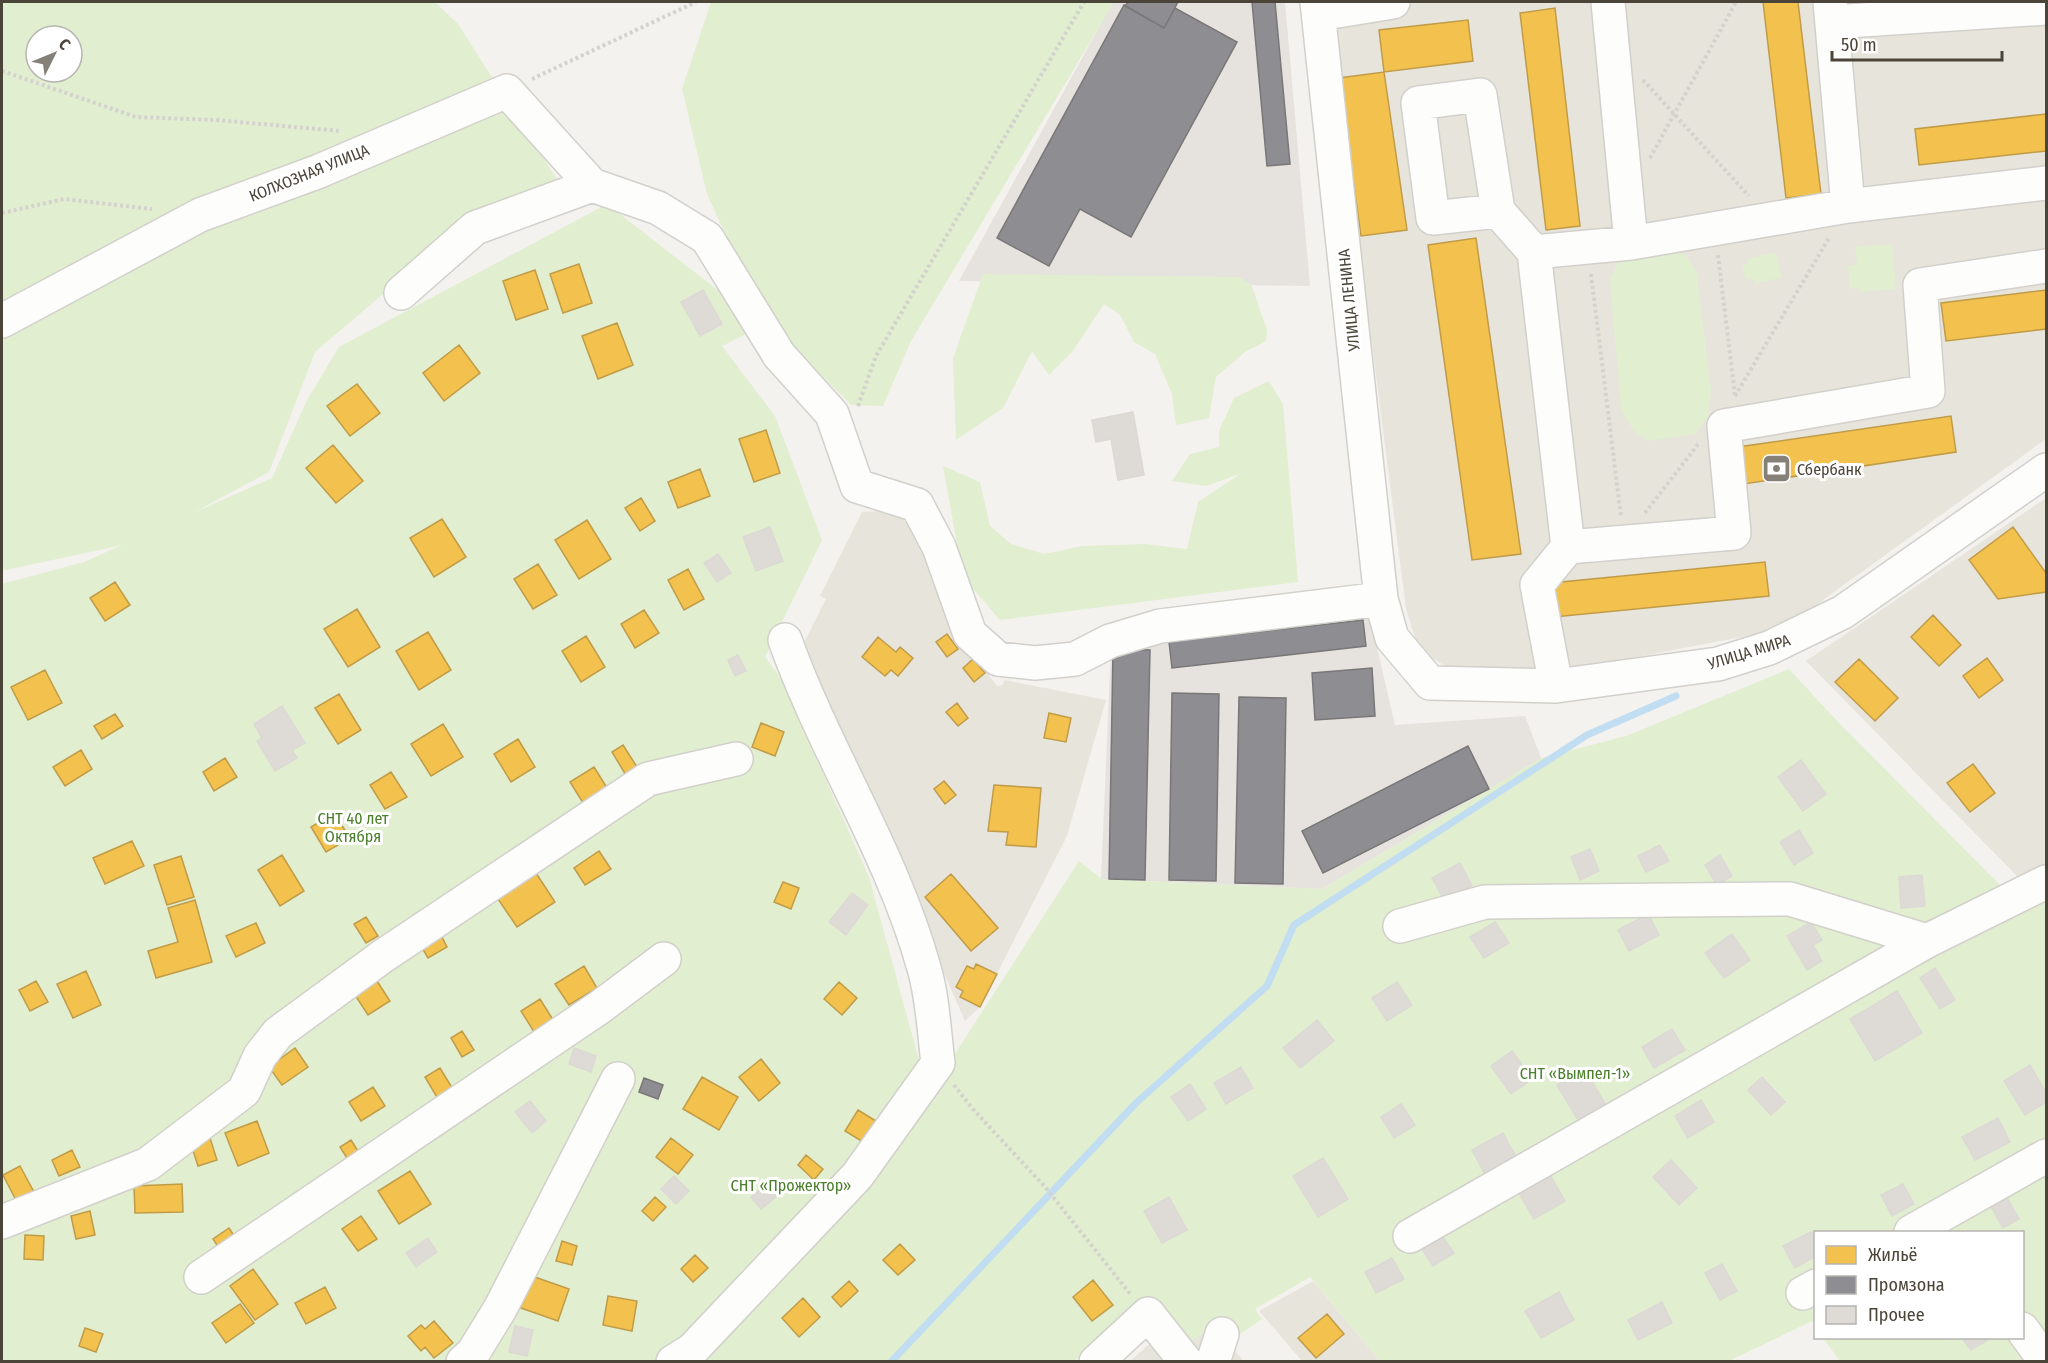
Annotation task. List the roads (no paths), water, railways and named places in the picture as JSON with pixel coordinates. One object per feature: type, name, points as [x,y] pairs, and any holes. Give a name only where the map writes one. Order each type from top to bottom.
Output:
[{"type":"street","points":[[1318,8],[1393,2]]},
{"type":"street","points":[[1608,2],[1631,243]]},
{"type":"street","name":"УЛИЦА ЛЕНИНА","points":[[1318,8],[1381,599]]},
{"type":"street","points":[[1848,206],[1831,12],[2046,8]]},
{"type":"street","name":"КОЛХОЗНАЯ УЛИЦА","points":[[2,321],[200,215],[316,172],[507,91],[592,185]]},
{"type":"street","points":[[1534,252],[1631,243],[1848,206],[2046,183]]},
{"type":"street","points":[[401,293],[475,228],[592,185],[658,208],[707,238],[779,355],[831,414],[857,486],[917,505],[939,547],[970,634],[998,659],[1035,663],[1075,659],[1110,641],[1160,626],[1381,599]]},
{"type":"street","points":[[1498,211],[1534,252],[1568,547]]},
{"type":"street","points":[[1556,686],[1537,585],[1568,547],[1734,533],[1724,426],[1734,408],[1928,391],[1920,285],[2046,266]]},
{"type":"street","name":"УЛИЦА МИРА","points":[[1381,599],[1392,638],[1430,683],[1556,686],[1718,664],[1798,636],[1844,612],[2044,476]]},
{"type":"street","points":[[673,1362],[692,1350],[857,1176],[938,1063],[925,969],[887,868],[803,691],[785,640]]},
{"type":"street","points":[[2,1222],[148,1164],[244,1091],[260,1056],[278,1033],[382,956],[648,779],[736,759]]},
{"type":"street","points":[[1410,1236],[1927,941],[2046,882]]},
{"type":"street","points":[[1400,926],[1485,902],[1790,899],[1927,941]]},
{"type":"street","points":[[201,1277],[600,1007],[664,960]]},
{"type":"street","points":[[463,1362],[473,1353],[500,1309],[618,1079]]},
{"type":"street","points":[[1919,1231],[1945,1224],[2046,1156]]},
{"type":"street","points":[[1096,1362],[1148,1314],[1186,1362]]},
{"type":"street","points":[[2024,1332],[2046,1362]]},
{"type":"waterway","points":[[891,1362],[1136,1103],[1267,986],[1294,925],[1587,735],[1676,696]]},
{"type":"place","name":"Сбербанк","points":[[1776,469]]},
{"type":"park label","name":"СНТ 40 лет Октября","points":[[353,827]]},
{"type":"park label","name":"СНТ «Вымпел-1»","points":[[1575,1073]]},
{"type":"park label","name":"СНТ «Прожектор»","points":[[791,1185]]}]
